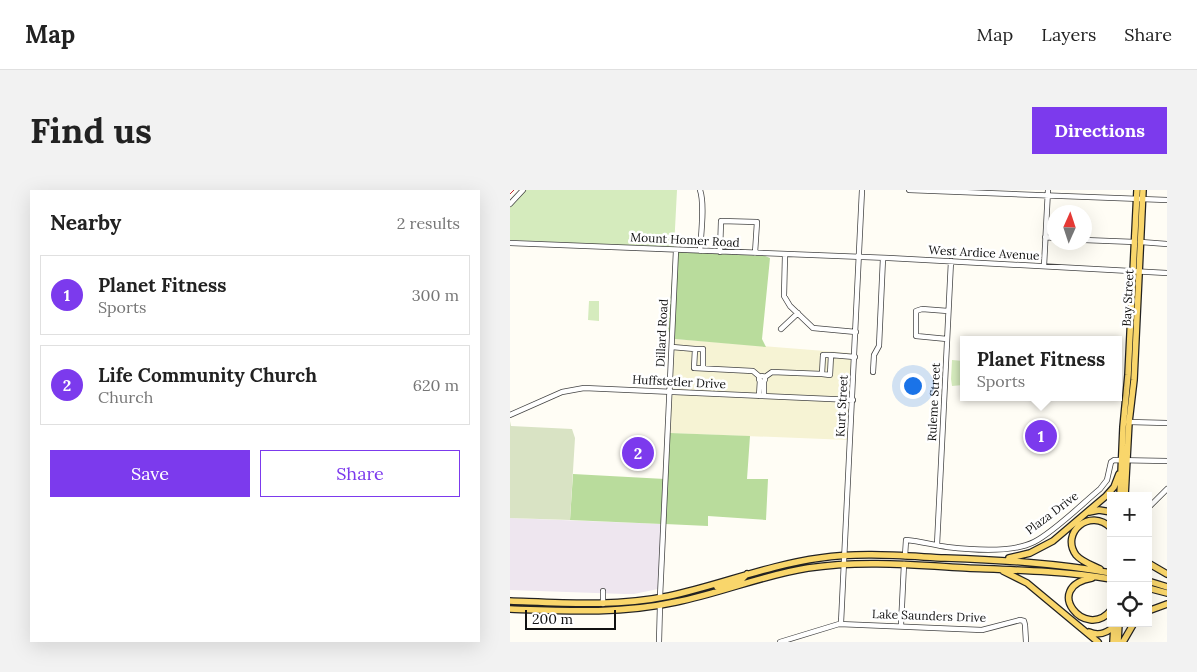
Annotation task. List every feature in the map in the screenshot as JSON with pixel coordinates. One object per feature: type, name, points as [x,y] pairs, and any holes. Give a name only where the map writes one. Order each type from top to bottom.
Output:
[{"type":"main road","name":"Bay Street","points":[[1125,492],[1124,459],[1130,392],[1138,242],[1137,190]]},
{"type":"main road","name":"Bay Street","points":[[1138,199],[1143,190]]},
{"type":"main road","name":"Bay Street","points":[[1120,492],[1121,468],[1130,422],[1130,392]]},
{"type":"main road","points":[[996,560],[1022,556],[1038,550],[1052,541],[1110,492],[1116,483],[1121,468]]},
{"type":"main road","points":[[1086,513],[1099,510],[1107,511]]},
{"type":"main road","points":[[1107,525],[1101,521],[1088,520],[1082,522],[1076,528],[1072,547],[1078,557],[1107,571]]},
{"type":"main road","points":[[510,601],[603,604],[660,597],[791,562],[845,555],[996,560],[1052,564],[1107,572]]},
{"type":"main road","points":[[884,564],[896,562],[905,556]]},
{"type":"main road","points":[[904,564],[911,560],[930,557]]},
{"type":"main road","points":[[510,607],[586,612],[636,609],[713,592],[785,572],[844,564],[904,564],[1058,572],[1107,578]]},
{"type":"main road","points":[[1152,565],[1167,574]]},
{"type":"main road","points":[[996,569],[1027,583],[1098,642]]},
{"type":"main road","points":[[713,592],[717,587],[744,578],[748,573]]},
{"type":"main road","points":[[1099,577],[1083,580],[1072,588],[1068,600],[1070,610],[1080,621],[1090,623],[1100,620],[1107,615]]},
{"type":"main road","points":[[1151,582],[1167,587]]},
{"type":"main road","points":[[1152,589],[1167,593]]},
{"type":"main road","points":[[660,605],[665,601],[688,594],[691,590]]},
{"type":"main road","points":[[636,609],[654,602],[660,597]]},
{"type":"main road","points":[[510,607],[519,601]]},
{"type":"main road","points":[[520,609],[531,605],[556,606],[566,603]]},
{"type":"main road","points":[[1152,610],[1167,604]]},
{"type":"main road","points":[[1084,630],[1098,634],[1105,633],[1112,627]]},
{"type":"main road","points":[[1113,642],[1116,627]]},
{"type":"main road","points":[[1116,627],[1118,642]]},
{"type":"main road","points":[[1123,642],[1132,627]]},
{"type":"street","points":[[510,204],[523,190]]},
{"type":"street","points":[[700,190],[704,200],[700,251]]},
{"type":"street","name":"Kurt Street","points":[[841,624],[862,190]]},
{"type":"street","points":[[909,190],[1048,193],[1167,200]]},
{"type":"street","points":[[1044,266],[1048,193]]},
{"type":"street","points":[[720,252],[721,221],[757,222],[755,254]]},
{"type":"street","points":[[1092,240],[1167,244]]},
{"type":"street","name":"Mount Homer Road","points":[[510,242],[859,257]]},
{"type":"street","name":"Dillard Road","points":[[660,597],[676,250]]},
{"type":"street","points":[[785,255],[784,296],[786,301],[809,326],[815,330],[856,332]]},
{"type":"street","name":"West Ardice Avenue","points":[[859,257],[1167,273]]},
{"type":"street","points":[[873,372],[874,355],[879,346],[883,258]]},
{"type":"street","name":"Ruleme Street","points":[[937,544],[951,261]]},
{"type":"street","points":[[947,339],[916,336],[916,311],[922,309],[948,311]]},
{"type":"street","points":[[781,329],[798,313]]},
{"type":"street","points":[[672,347],[703,349],[703,368]]},
{"type":"street","points":[[695,349],[694,368],[753,371],[762,377]]},
{"type":"street","points":[[822,374],[822,355],[855,357]]},
{"type":"street","points":[[762,377],[772,372],[830,375],[831,355]]},
{"type":"street","points":[[762,377],[762,394]]},
{"type":"street","name":"Huffstetler Drive","points":[[510,415],[558,394],[580,388],[762,394],[853,400]]},
{"type":"street","points":[[1130,422],[1167,423]]},
{"type":"street","points":[[1124,459],[1167,461]]},
{"type":"street","name":"Plaza Drive","points":[[937,544],[947,547],[1005,549],[1034,542],[1100,489],[1107,480],[1111,462],[1124,459]]},
{"type":"street","points":[[1152,504],[1167,489]]},
{"type":"street","points":[[905,556],[906,540],[937,544]]},
{"type":"street","points":[[901,625],[904,564]]},
{"type":"street","points":[[603,591],[603,604]]},
{"type":"street","points":[[659,642],[660,605]]},
{"type":"street","name":"Lake Saunders Drive","points":[[780,642],[841,624],[901,625],[982,630],[1022,620],[1026,625],[1026,642]]},
{"type":"shaded area","points":[[675,339],[850,353],[853,355],[851,398],[672,390]]},
{"type":"shaded area","points":[[671,394],[851,402],[849,440],[670,433]]},
{"type":"shaded area","points":[[510,518],[662,524],[658,589],[634,594],[510,590]]},
{"type":"green space","points":[[525,190],[677,190],[674,248],[510,240],[510,206]]},
{"type":"green space","points":[[675,252],[671,334],[668,331]]},
{"type":"green space","points":[[678,252],[765,256],[770,258],[762,339],[766,347],[674,338]]},
{"type":"green space","points":[[589,301],[599,301],[599,321],[588,320]]},
{"type":"green space","points":[[952,360],[960,361],[960,385],[952,386]]},
{"type":"green space","points":[[510,421],[511,426],[572,429],[575,438],[570,520],[510,518]]},
{"type":"green space","points":[[670,433],[750,436],[747,479],[768,479],[766,520],[708,516],[708,526],[665,524]]},
{"type":"green space","points":[[573,474],[665,479],[662,524],[570,520]]},
{"type":"railway","points":[[510,194],[514,190]]},
{"type":"place","name":"Planet Fitness","points":[[1041,436]]},
{"type":"place","name":"Life Community Church","points":[[638,453]]}]
